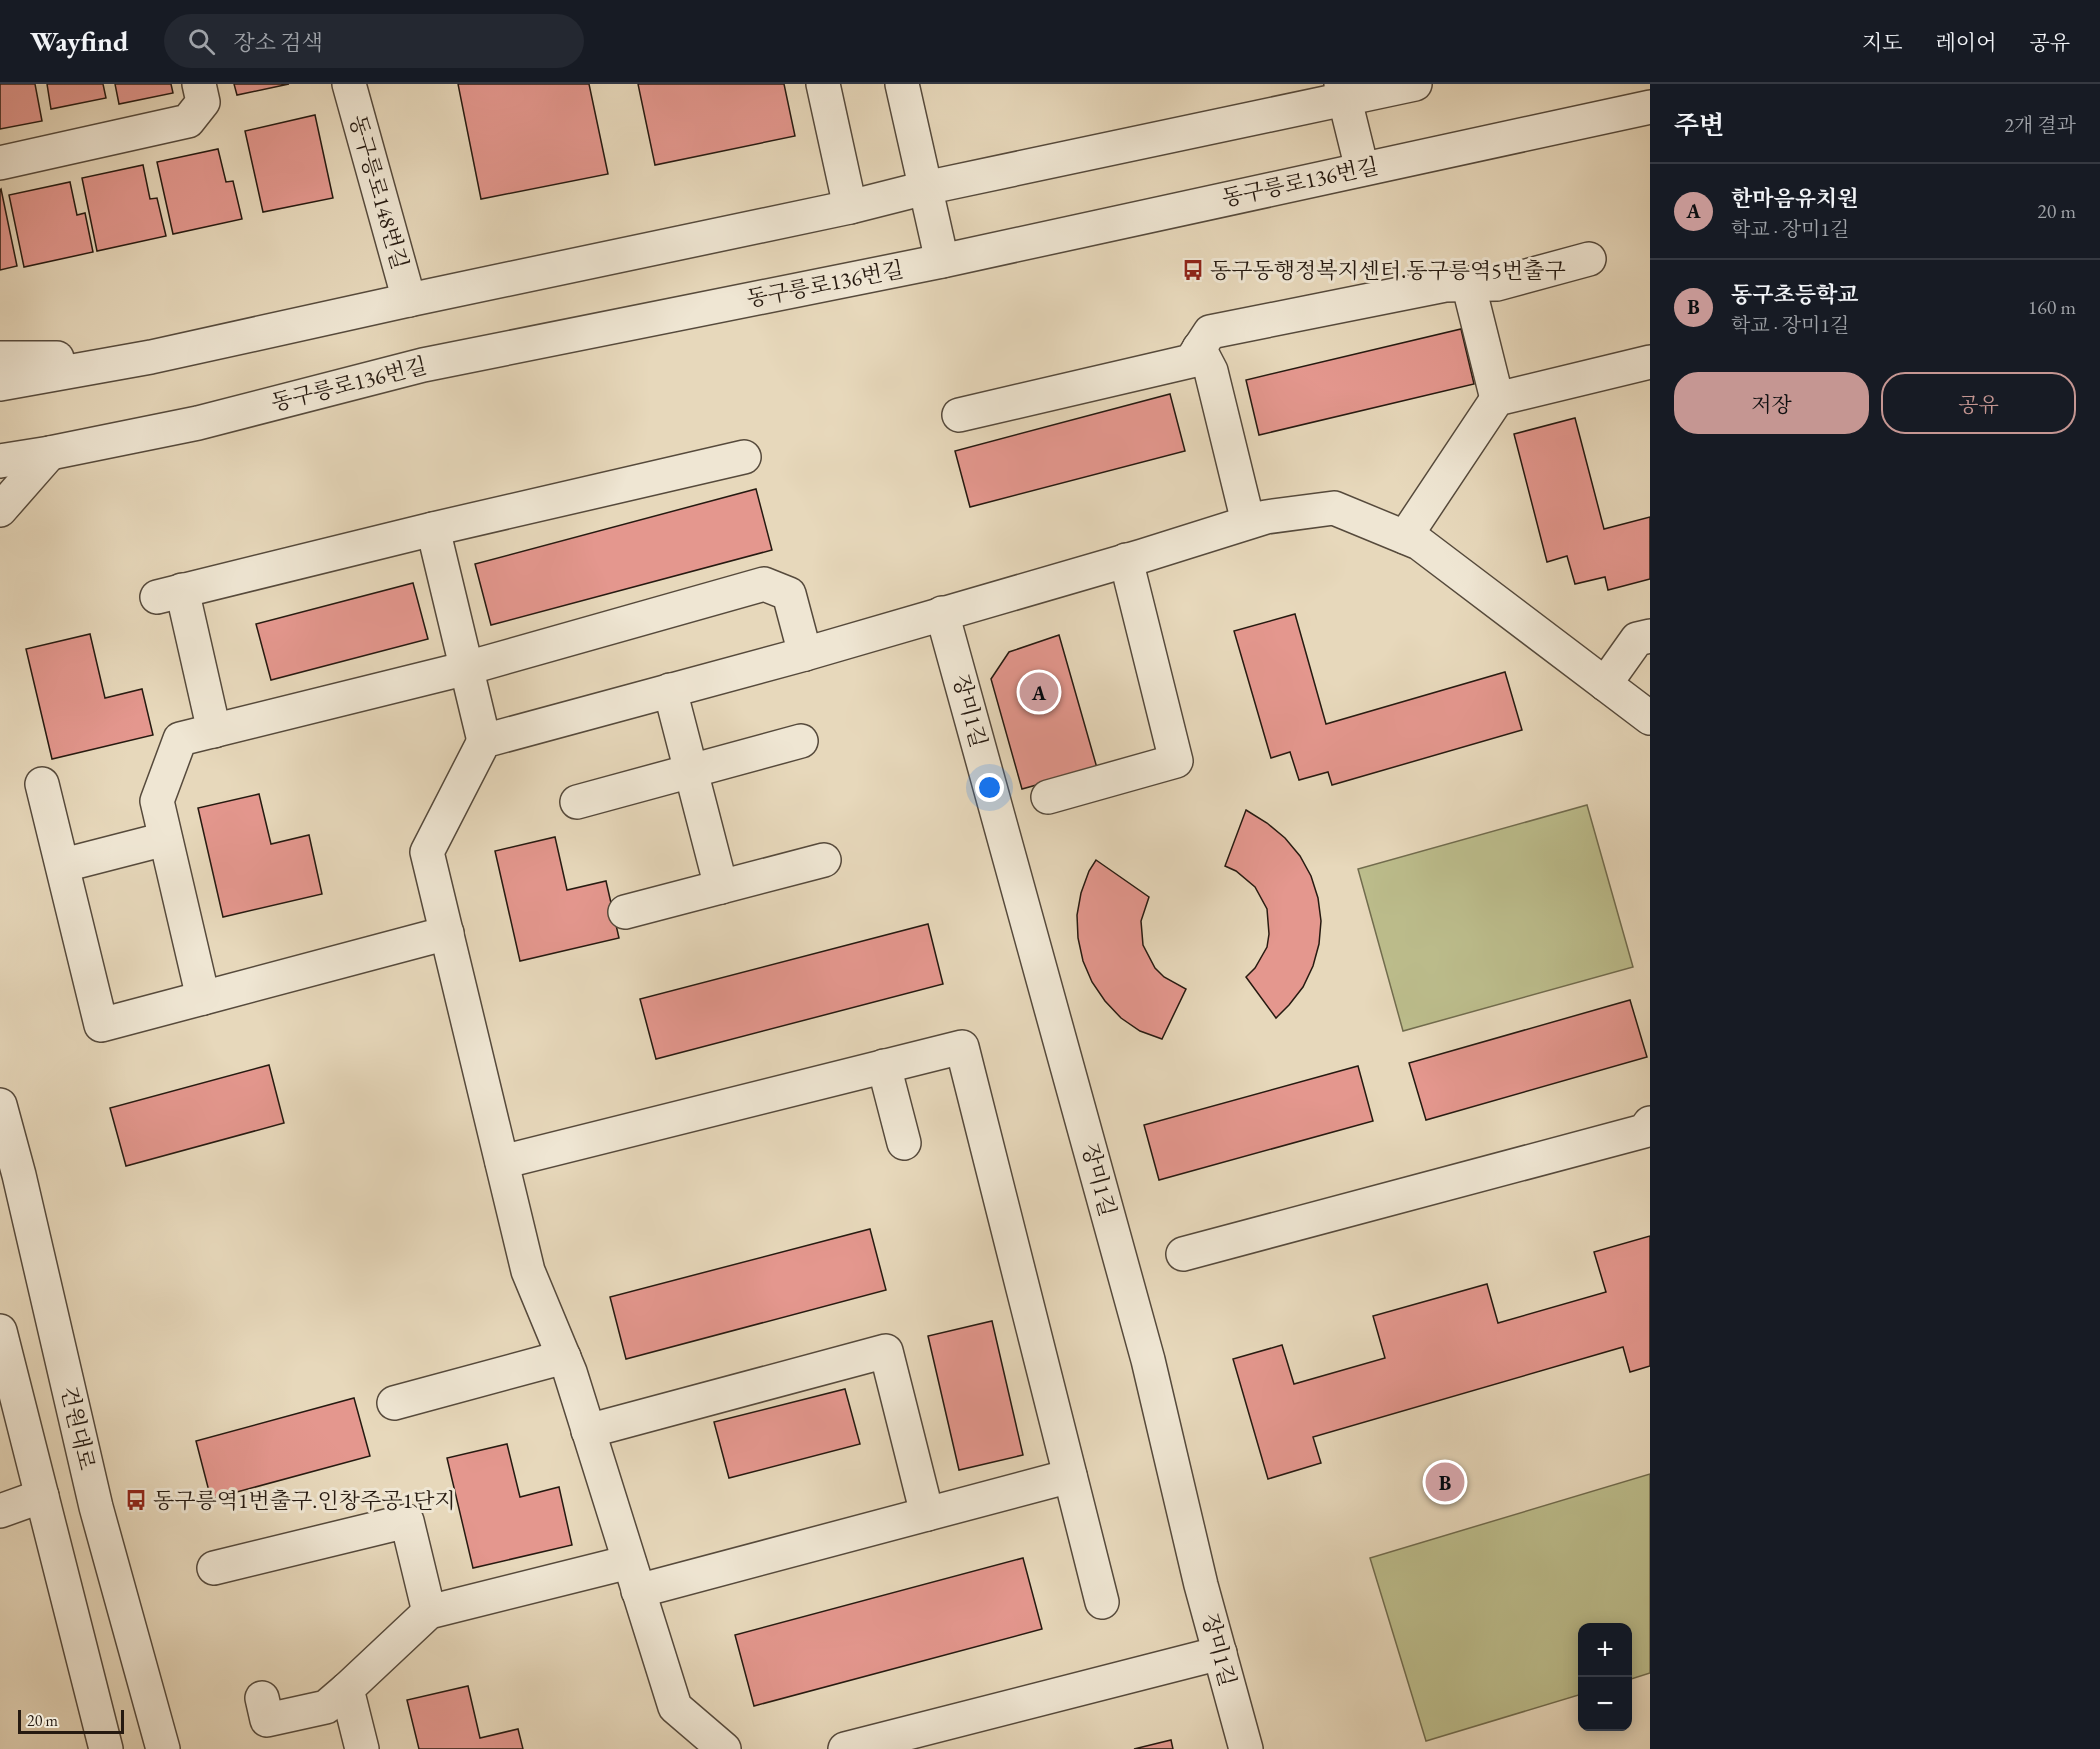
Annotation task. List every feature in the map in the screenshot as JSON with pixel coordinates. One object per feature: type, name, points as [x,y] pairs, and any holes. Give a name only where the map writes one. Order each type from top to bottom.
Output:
[{"type":"street","points":[[0,163],[188,121],[203,102],[200,84]]},
{"type":"street","name":"동구릉로148번길","points":[[349,84],[409,300]]},
{"type":"street","points":[[823,84],[850,207]]},
{"type":"street","points":[[902,84],[942,261]]},
{"type":"street","points":[[0,384],[151,357],[850,207],[1342,91],[1415,84]]},
{"type":"street","points":[[1342,91],[1362,169]]},
{"type":"street","name":"동구릉로136번길","points":[[0,461],[198,423],[423,365],[942,261],[1650,107]]},
{"type":"street","points":[[959,415],[1191,361],[1210,332],[1445,285],[1497,284],[1589,259]]},
{"type":"street","points":[[1468,283],[1497,399]]},
{"type":"street","points":[[1199,348],[1211,371],[1248,522]]},
{"type":"street","points":[[0,358],[151,357]]},
{"type":"street","points":[[1405,537],[1497,399],[1650,362]]},
{"type":"street","points":[[0,510],[50,453]]},
{"type":"street","points":[[214,730],[170,593],[744,457]]},
{"type":"street","points":[[484,741],[805,654],[1266,517],[1334,508],[1419,543],[1650,718]]},
{"type":"street","points":[[433,529],[484,741],[427,852],[528,1271],[564,1358],[675,1707],[724,1749]]},
{"type":"street","points":[[1048,798],[1176,761],[1126,560]]},
{"type":"street","points":[[203,998],[157,801],[180,739],[467,668],[764,584],[789,594],[805,654]]},
{"type":"street","name":"장미1길","points":[[942,613],[1148,1360],[1201,1585],[1246,1749]]},
{"type":"street","points":[[1605,684],[1637,639],[1650,636]]},
{"type":"street","points":[[670,690],[721,887]]},
{"type":"street","points":[[577,802],[801,741]]},
{"type":"street","points":[[42,784],[64,865],[101,1025],[447,933]]},
{"type":"street","points":[[64,865],[165,838]]},
{"type":"street","points":[[625,912],[824,860]]},
{"type":"street","points":[[502,1162],[962,1047],[1102,1602]]},
{"type":"street","points":[[884,1066],[904,1143]]},
{"type":"street","name":"건원대로","points":[[0,1105],[19,1175],[96,1507],[163,1749]]},
{"type":"street","points":[[1184,1254],[1644,1131],[1650,1123]]},
{"type":"street","points":[[0,1331],[106,1749]]},
{"type":"street","points":[[588,1431],[886,1351],[927,1514]]},
{"type":"street","points":[[394,1403],[564,1358]]},
{"type":"street","points":[[262,1698],[267,1720],[326,1707],[429,1612],[634,1576],[927,1514],[1070,1476]]},
{"type":"street","points":[[0,1511],[42,1496]]},
{"type":"street","points":[[214,1568],[407,1521],[429,1612]]},
{"type":"street","points":[[845,1749],[1220,1653]]},
{"type":"street","points":[[347,1689],[362,1749]]},
{"type":"green space","points":[[1587,805],[1633,967],[1403,1031],[1358,869]]},
{"type":"green space","points":[[1650,1474],[1650,1673],[1632,1679],[1632,1623],[1578,1623],[1578,1695],[1426,1741],[1370,1558]]},
{"type":"building","points":[[0,84],[35,84],[42,121],[0,129]]},
{"type":"building","points":[[47,84],[103,84],[106,98],[51,109]]},
{"type":"building","points":[[115,84],[171,84],[173,93],[119,104]]},
{"type":"building","points":[[234,84],[289,84],[237,95]]},
{"type":"building","points":[[458,84],[589,84],[608,174],[481,199]]},
{"type":"building","points":[[638,84],[784,84],[795,136],[655,165]]},
{"type":"building","points":[[315,115],[333,198],[263,212],[245,131]]},
{"type":"building","points":[[218,149],[226,182],[233,181],[242,219],[173,234],[157,162]]},
{"type":"building","points":[[143,165],[150,199],[157,198],[166,236],[97,251],[82,178]]},
{"type":"building","points":[[70,182],[77,215],[85,213],[93,252],[24,267],[9,195]]},
{"type":"building","points":[[0,190],[17,266],[0,270]]},
{"type":"building","points":[[1461,329],[1474,384],[1259,435],[1246,380]]},
{"type":"building","points":[[1170,394],[1185,451],[970,507],[955,451]]},
{"type":"building","points":[[1575,418],[1604,529],[1650,517],[1650,579],[1608,590],[1605,577],[1575,584],[1567,556],[1547,562],[1514,434]]},
{"type":"building","points":[[756,489],[772,550],[491,625],[475,564]]},
{"type":"building","points":[[413,583],[428,639],[271,680],[256,624]]},
{"type":"building","points":[[1295,614],[1326,724],[1505,672],[1522,730],[1332,785],[1328,772],[1299,780],[1290,752],[1271,758],[1234,631]]},
{"type":"building","points":[[90,634],[105,698],[142,689],[153,735],[52,759],[26,649]]},
{"type":"building","points":[[1059,635],[1097,768],[1022,789],[991,679],[1009,652]]},
{"type":"building","points":[[259,794],[271,844],[309,835],[322,894],[223,917],[198,808]]},
{"type":"building","points":[[1246,810],[1285,838],[1300,856],[1311,876],[1318,898],[1321,921],[1319,944],[1313,966],[1303,987],[1276,1018],[1246,977],[1255,968],[1267,947],[1269,934],[1267,909],[1255,887],[1236,871],[1225,866]]},
{"type":"building","points":[[555,837],[567,890],[606,881],[619,938],[520,961],[495,851]]},
{"type":"building","points":[[1096,860],[1149,897],[1141,921],[1143,945],[1155,968],[1164,977],[1186,989],[1162,1039],[1140,1031],[1121,1018],[1092,982],[1083,961],[1078,938],[1077,915],[1081,893],[1089,871]]},
{"type":"building","points":[[928,924],[943,984],[656,1059],[640,999]]},
{"type":"building","points":[[1630,1000],[1647,1057],[1426,1120],[1409,1063]]},
{"type":"building","points":[[269,1065],[284,1123],[126,1166],[110,1108]]},
{"type":"building","points":[[1358,1066],[1373,1121],[1159,1180],[1144,1125]]},
{"type":"building","points":[[870,1229],[886,1290],[626,1359],[610,1297]]},
{"type":"building","points":[[1650,1236],[1650,1366],[1630,1372],[1623,1347],[1313,1437],[1321,1463],[1268,1479],[1233,1359],[1282,1345],[1294,1384],[1385,1358],[1373,1316],[1487,1284],[1498,1323],[1606,1292],[1594,1252]]},
{"type":"building","points":[[992,1321],[1023,1455],[959,1470],[928,1336]]},
{"type":"building","points":[[845,1389],[860,1444],[729,1478],[714,1422]]},
{"type":"building","points":[[354,1398],[370,1456],[211,1499],[196,1441]]},
{"type":"building","points":[[507,1444],[520,1497],[559,1487],[572,1545],[473,1568],[447,1458]]},
{"type":"building","points":[[1023,1558],[1042,1629],[754,1706],[735,1635]]},
{"type":"building","points":[[468,1686],[480,1738],[518,1729],[523,1749],[419,1749],[407,1700]]},
{"type":"building","points":[[1171,1740],[1173,1749],[1134,1749]]},
{"type":"place","name":"동구동행정복지센터.동구릉역5번출구","points":[[1193,270]]},
{"type":"place","name":"한마음유치원","points":[[1039,692]]},
{"type":"place","name":"동구초등학교","points":[[1445,1482]]},
{"type":"place","name":"동구릉역1번출구.인창주공1단지","points":[[136,1500]]}]
